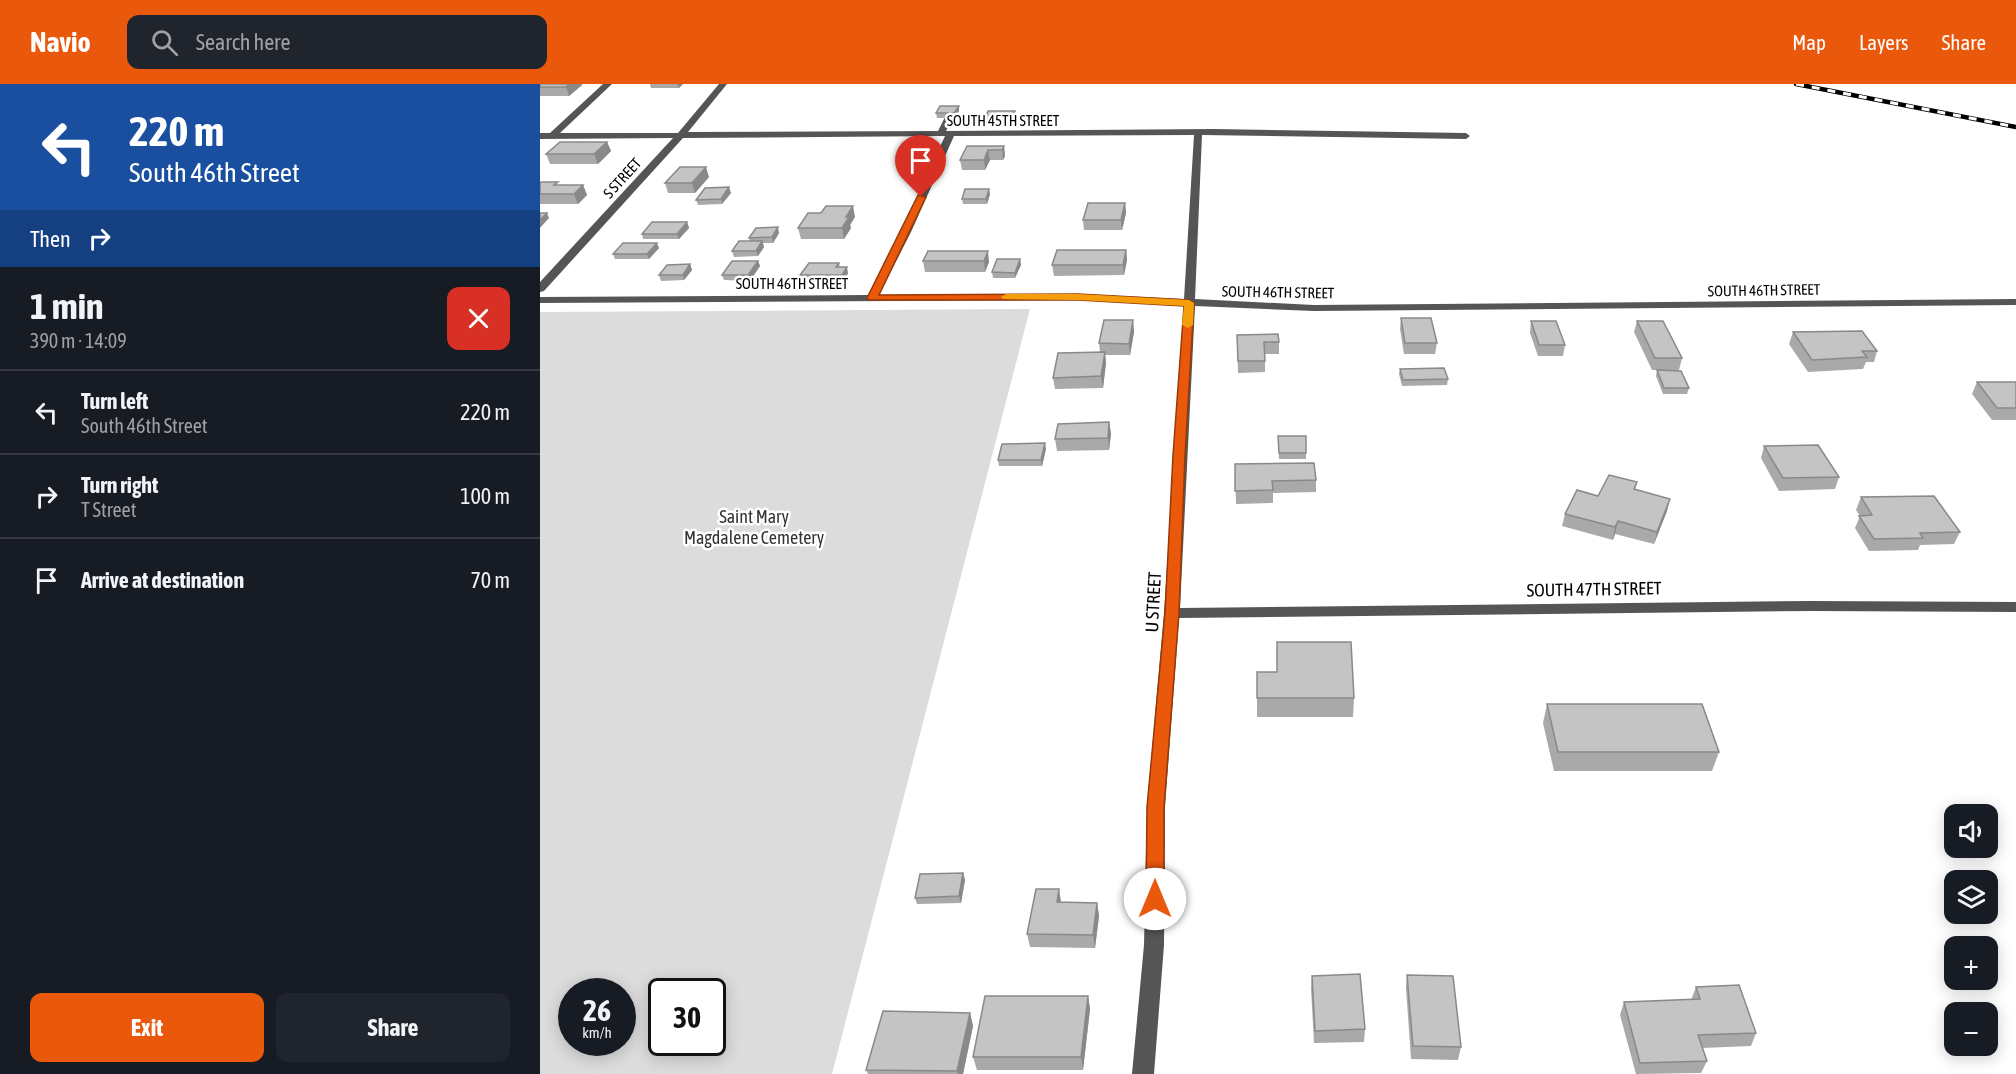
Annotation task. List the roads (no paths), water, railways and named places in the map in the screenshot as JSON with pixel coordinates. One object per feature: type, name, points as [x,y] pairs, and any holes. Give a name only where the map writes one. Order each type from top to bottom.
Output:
[{"type":"street","points":[[552,136],[608,84]]},
{"type":"street","name":"S STREET","points":[[540,289],[680,136],[723,84]]},
{"type":"street","points":[[872,298],[906,232],[946,133],[948,119]]},
{"type":"street","name":"SOUTH 45TH STREET","points":[[540,136],[1198,132],[1466,136]]},
{"type":"street","name":"U STREET","points":[[1143,1074],[1154,945],[1156,807],[1172,613],[1179,455],[1196,204],[1198,132]]},
{"type":"street","name":"SOUTH 46TH STREET","points":[[540,300],[1078,297],[1326,308],[2016,303]]},
{"type":"street","name":"SOUTH 47TH STREET","points":[[1172,613],[1799,606],[2016,607]]},
{"type":"railway","points":[[1796,84],[2016,127]]},
{"type":"park label","name":"Saint Mary Magdalene Cemetery","points":[[754,526]]}]
